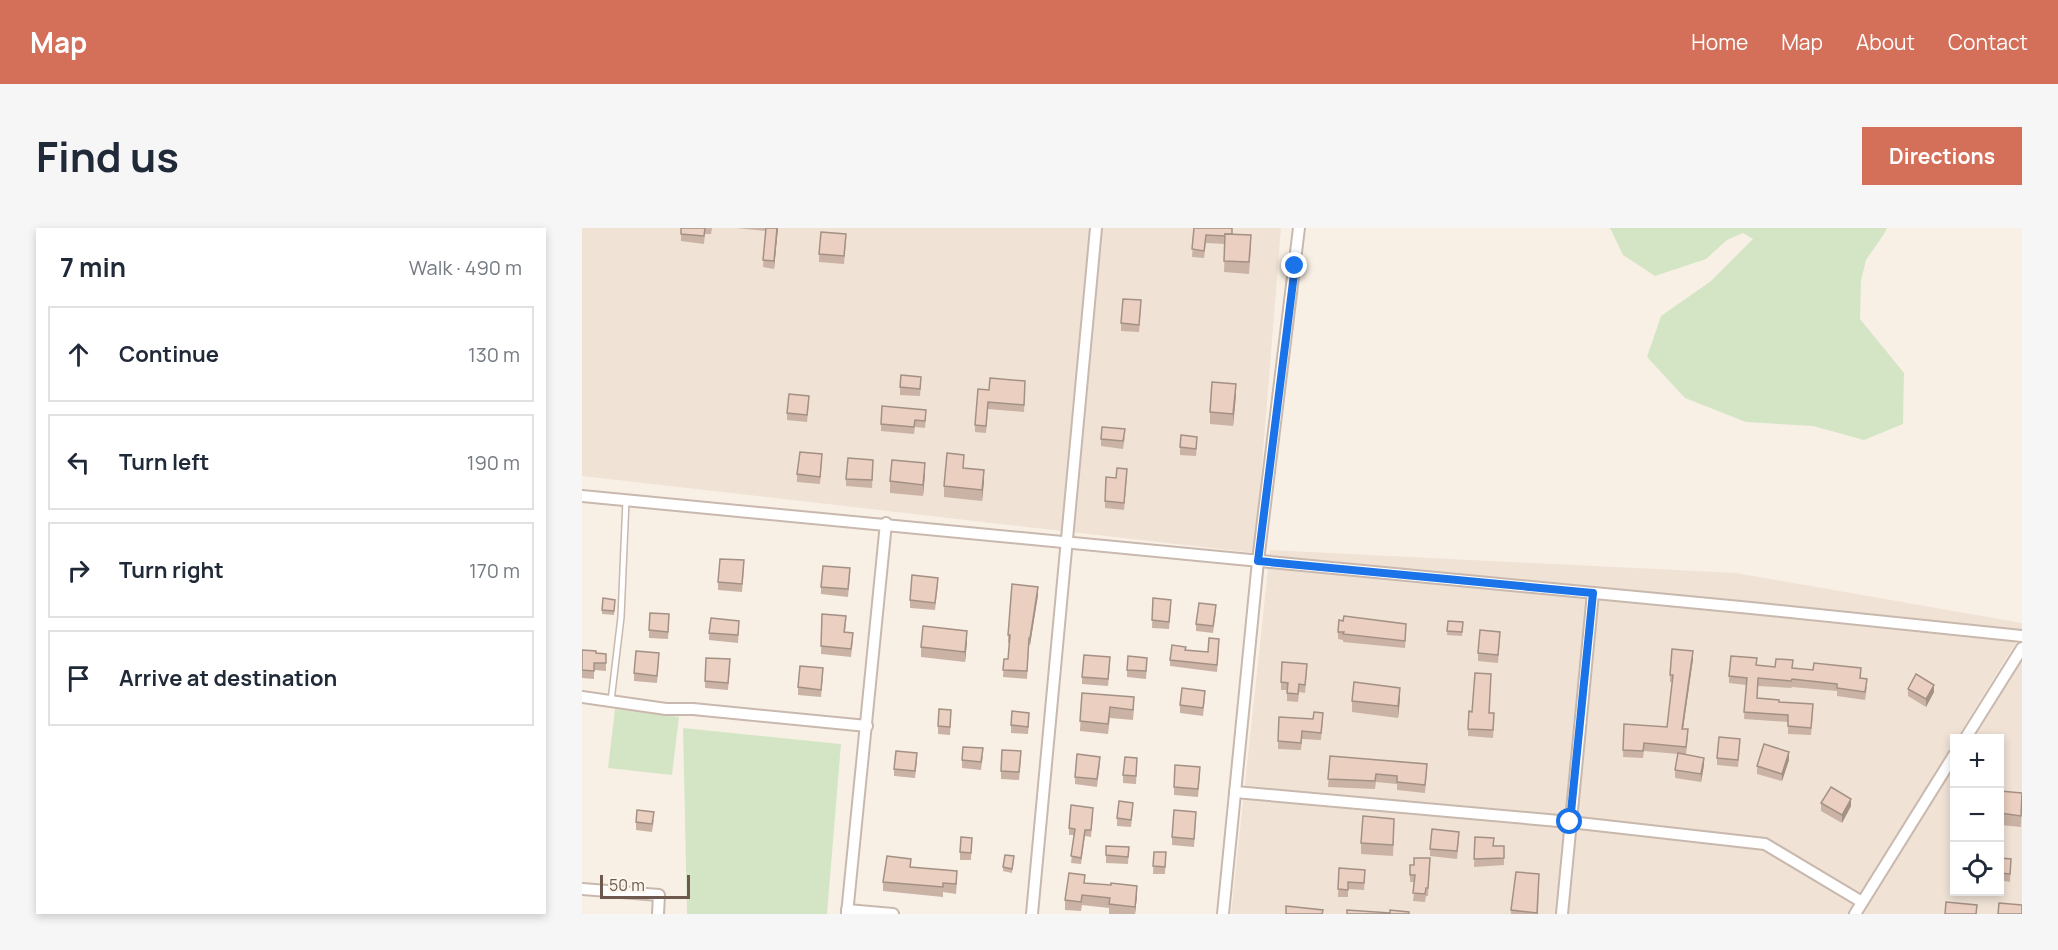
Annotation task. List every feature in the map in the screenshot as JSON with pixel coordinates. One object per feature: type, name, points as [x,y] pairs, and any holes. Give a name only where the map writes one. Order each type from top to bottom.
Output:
[{"type":"street","points":[[1032,914],[1096,228]]},
{"type":"street","points":[[1223,914],[1258,561],[1299,228]]},
{"type":"street","points":[[582,496],[886,523],[1067,543],[2022,636]]},
{"type":"street","points":[[886,523],[847,912],[893,914]]},
{"type":"street","points":[[1562,914],[1593,593]]},
{"type":"street","points":[[1968,734],[2022,648]]},
{"type":"street","points":[[582,697],[666,709],[693,709],[867,726]]},
{"type":"street","points":[[1855,914],[1950,761]]},
{"type":"street","points":[[1235,792],[1570,822],[1764,844],[1862,902]]},
{"type":"street","points":[[582,888],[659,895],[658,914]]},
{"type":"lane","points":[[611,701],[621,617],[626,500]]},
{"type":"shaded area","points":[[582,228],[1281,228],[1255,553],[582,476]]},
{"type":"shaded area","points":[[1270,550],[1736,573],[2022,623],[2022,633],[1959,734],[1950,734],[1950,748],[1848,914],[1231,914]]},
{"type":"shaded area","points":[[2022,648],[2022,914],[1863,914],[1950,768],[1950,896],[2004,896],[2004,734],[1970,734]]},
{"type":"green space","points":[[1610,228],[1887,228],[1866,260],[1861,281],[1860,319],[1904,373],[1903,424],[1864,440],[1813,426],[1746,422],[1685,398],[1647,357],[1661,316],[1711,281],[1753,239],[1743,233],[1727,240],[1706,259],[1655,276],[1623,255]]},
{"type":"green space","points":[[615,709],[679,717],[672,775],[608,768]]},
{"type":"green space","points":[[683,728],[841,744],[827,914],[687,914]]},
{"type":"building","points":[[681,228],[705,228],[704,236],[681,234]]},
{"type":"building","points":[[766,228],[777,228],[774,261],[763,260]]},
{"type":"building","points":[[1194,228],[1232,228],[1232,234],[1206,235],[1204,251],[1192,249]]},
{"type":"building","points":[[821,232],[846,234],[844,256],[819,254]]},
{"type":"building","points":[[1225,234],[1251,235],[1249,262],[1224,261]]},
{"type":"building","points":[[1123,299],[1141,300],[1139,325],[1121,323]]},
{"type":"building","points":[[901,375],[921,377],[920,389],[900,387]]},
{"type":"building","points":[[990,378],[1025,381],[1024,405],[988,402],[986,426],[975,425],[978,389],[989,390]]},
{"type":"building","points":[[1212,382],[1236,384],[1233,414],[1210,412]]},
{"type":"building","points":[[789,394],[809,396],[807,415],[787,413]]},
{"type":"building","points":[[882,406],[926,410],[925,421],[915,420],[914,427],[881,424]]},
{"type":"building","points":[[1102,427],[1125,429],[1123,441],[1101,439]]},
{"type":"building","points":[[1181,435],[1197,437],[1196,449],[1180,447]]},
{"type":"building","points":[[800,452],[822,454],[820,477],[797,474]]},
{"type":"building","points":[[947,453],[964,455],[963,468],[984,470],[982,490],[944,486]]},
{"type":"building","points":[[848,458],[873,460],[872,480],[846,479]]},
{"type":"building","points":[[892,460],[925,463],[923,485],[890,481]]},
{"type":"building","points":[[1117,468],[1127,469],[1124,503],[1105,501],[1106,477],[1116,478]]},
{"type":"building","points":[[720,559],[744,560],[742,584],[718,582]]},
{"type":"building","points":[[823,566],[850,568],[848,589],[821,587]]},
{"type":"building","points":[[912,575],[938,578],[935,603],[910,600]]},
{"type":"building","points":[[1012,584],[1038,587],[1029,638],[1027,671],[1003,670],[1004,659],[1008,659]]},
{"type":"building","points":[[603,598],[615,600],[614,611],[602,610]]},
{"type":"building","points":[[1153,598],[1171,600],[1169,622],[1152,620]]},
{"type":"building","points":[[1199,603],[1216,605],[1213,626],[1196,624]]},
{"type":"building","points":[[650,613],[669,614],[668,632],[649,630]]},
{"type":"building","points":[[822,614],[846,616],[844,632],[853,633],[851,649],[821,646]]},
{"type":"building","points":[[1344,616],[1406,624],[1405,641],[1338,632],[1339,620],[1343,621]]},
{"type":"building","points":[[711,618],[739,621],[738,635],[709,633]]},
{"type":"building","points":[[1448,621],[1463,622],[1462,632],[1447,631]]},
{"type":"building","points":[[923,626],[967,631],[965,652],[921,647]]},
{"type":"building","points":[[1480,630],[1500,632],[1498,655],[1478,653]]},
{"type":"building","points":[[1209,638],[1219,639],[1217,665],[1170,660],[1172,645],[1186,647],[1185,650],[1208,652]]},
{"type":"building","points":[[1672,649],[1693,651],[1682,729],[1688,729],[1686,747],[1644,743],[1643,751],[1623,750],[1624,724],[1667,727],[1673,675],[1670,675]]},
{"type":"building","points":[[582,650],[606,654],[606,663],[594,663],[594,671],[582,670]]},
{"type":"building","points":[[636,651],[659,653],[657,676],[634,673]]},
{"type":"building","points":[[1084,655],[1110,657],[1108,679],[1082,677]]},
{"type":"building","points":[[1128,656],[1147,658],[1146,671],[1127,670]]},
{"type":"building","points":[[1731,656],[1757,658],[1756,665],[1775,667],[1776,659],[1793,660],[1792,668],[1813,670],[1814,663],[1861,668],[1860,678],[1867,679],[1865,692],[1837,688],[1837,684],[1758,678],[1757,698],[1813,704],[1811,728],[1788,726],[1788,715],[1744,712],[1747,678],[1729,676]]},
{"type":"building","points":[[706,658],[730,659],[728,683],[705,681]]},
{"type":"building","points":[[1282,662],[1307,664],[1305,685],[1299,684],[1298,694],[1287,693],[1288,683],[1281,682]]},
{"type":"building","points":[[800,666],[823,668],[821,690],[798,687]]},
{"type":"building","points":[[1475,673],[1491,674],[1489,713],[1494,713],[1493,730],[1468,729],[1469,711],[1472,712]]},
{"type":"building","points":[[1916,674],[1934,685],[1926,699],[1908,689]]},
{"type":"building","points":[[1354,682],[1400,688],[1398,706],[1352,701]]},
{"type":"building","points":[[1182,688],[1205,691],[1203,708],[1180,705]]},
{"type":"building","points":[[1082,693],[1134,697],[1133,710],[1110,707],[1108,724],[1080,721]]},
{"type":"building","points":[[939,709],[951,710],[950,727],[938,726]]},
{"type":"building","points":[[1012,711],[1029,713],[1028,727],[1011,725]]},
{"type":"building","points":[[1314,712],[1323,713],[1321,733],[1302,731],[1301,743],[1278,741],[1279,717],[1313,719]]},
{"type":"building","points":[[1719,737],[1740,739],[1738,760],[1717,758]]},
{"type":"building","points":[[1764,744],[1789,752],[1782,774],[1757,766]]},
{"type":"building","points":[[963,747],[983,748],[981,762],[962,760]]},
{"type":"building","points":[[1002,750],[1021,751],[1019,772],[1001,771]]},
{"type":"building","points":[[896,751],[917,753],[915,771],[894,769]]},
{"type":"building","points":[[1678,753],[1704,758],[1701,774],[1675,770]]},
{"type":"building","points":[[1077,754],[1100,757],[1097,779],[1075,777]]},
{"type":"building","points":[[1330,756],[1427,764],[1425,785],[1397,782],[1397,776],[1376,774],[1375,781],[1328,779]]},
{"type":"building","points":[[1125,757],[1137,758],[1136,776],[1123,775]]},
{"type":"building","points":[[1175,765],[1200,767],[1198,789],[1174,787]]},
{"type":"building","points":[[1831,787],[1851,799],[1842,815],[1821,803]]},
{"type":"building","points":[[2004,791],[2022,793],[2021,816],[2004,814]]},
{"type":"building","points":[[1119,801],[1133,803],[1131,820],[1117,818]]},
{"type":"building","points":[[1071,805],[1093,808],[1091,830],[1085,830],[1081,858],[1071,856],[1075,829],[1069,828]]},
{"type":"building","points":[[637,810],[654,812],[652,824],[636,822]]},
{"type":"building","points":[[1174,810],[1196,812],[1194,839],[1172,837]]},
{"type":"building","points":[[1363,816],[1394,819],[1393,845],[1361,843]]},
{"type":"building","points":[[1432,829],[1459,832],[1457,851],[1430,849]]},
{"type":"building","points":[[961,837],[972,838],[971,853],[960,852]]},
{"type":"building","points":[[1475,837],[1494,838],[1493,846],[1504,846],[1504,858],[1474,859]]},
{"type":"building","points":[[1106,846],[1129,847],[1128,857],[1106,855]]},
{"type":"building","points":[[1154,852],[1166,852],[1165,867],[1153,866]]},
{"type":"building","points":[[1005,855],[1014,856],[1012,869],[1003,867]]},
{"type":"building","points":[[887,856],[911,859],[910,867],[957,871],[956,884],[943,883],[943,887],[883,882]]},
{"type":"building","points":[[1414,858],[1430,858],[1428,888],[1425,894],[1413,893],[1415,875],[1410,875],[1410,865],[1414,865]]},
{"type":"building","points":[[2004,858],[2011,859],[2010,874],[2004,873]]},
{"type":"building","points":[[1339,868],[1365,870],[1364,883],[1348,882],[1348,890],[1338,889]]},
{"type":"building","points":[[1516,872],[1539,874],[1537,913],[1511,910]]},
{"type":"building","points":[[1069,873],[1085,875],[1084,883],[1137,886],[1135,907],[1109,904],[1110,898],[1082,895],[1081,902],[1065,900]]},
{"type":"building","points":[[1946,902],[1977,905],[1976,914],[1945,914]]},
{"type":"building","points":[[1999,903],[2022,905],[2022,914],[1998,914]]},
{"type":"building","points":[[1286,906],[1323,910],[1322,914],[1286,914]]},
{"type":"building","points":[[1347,910],[1390,913],[1390,910],[1409,912],[1409,914],[1347,914]]},
{"type":"route","points":[[1295,266],[1258,561],[1593,593],[1570,822]]}]
